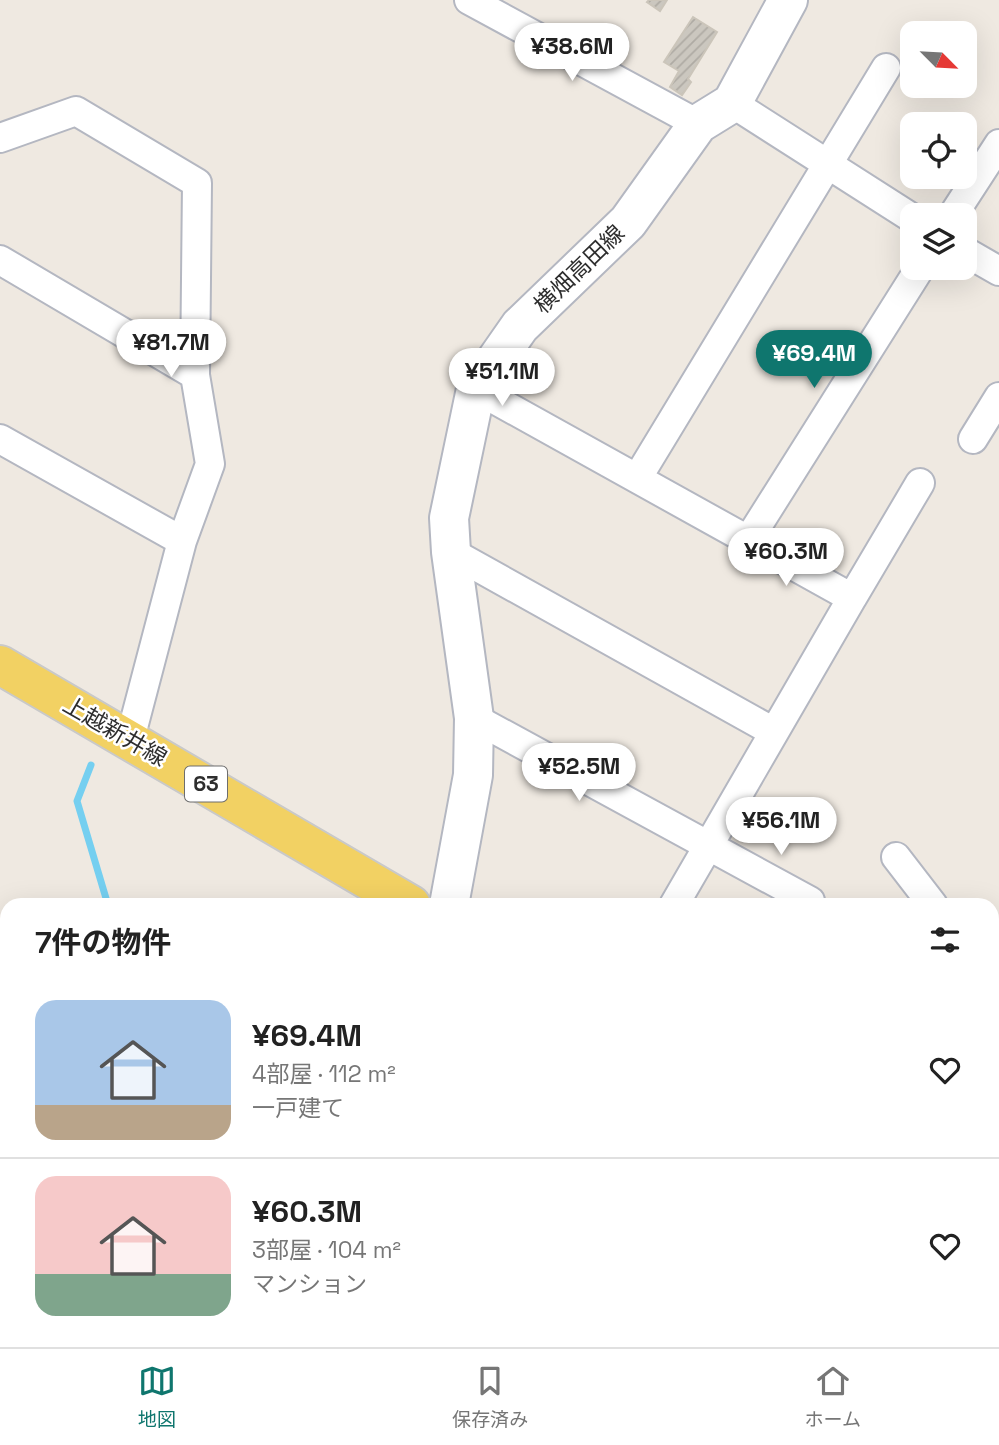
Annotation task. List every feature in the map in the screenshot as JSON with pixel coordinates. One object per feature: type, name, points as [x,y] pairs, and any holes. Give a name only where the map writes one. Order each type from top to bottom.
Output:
[{"type":"main road","name":"横畑高田線","points":[[450,898],[474,775],[474,718],[451,552],[449,518],[476,389],[520,327],[628,222],[698,124],[732,103],[788,0]]},
{"type":"main road","name":"上越新井線","points":[[0,665],[399,898]]},
{"type":"street","points":[[469,0],[698,124]]},
{"type":"street","points":[[638,477],[886,68]]},
{"type":"street","points":[[732,103],[900,210]]},
{"type":"street","points":[[0,138],[76,111],[197,183],[195,375],[210,464],[182,541],[130,739]]},
{"type":"street","points":[[961,203],[999,144]]},
{"type":"street","points":[[977,258],[999,271]]},
{"type":"street","points":[[0,260],[195,375]]},
{"type":"street","points":[[749,539],[912,280]]},
{"type":"street","points":[[476,389],[852,598]]},
{"type":"street","points":[[973,439],[999,397]]},
{"type":"street","points":[[0,439],[182,541]]},
{"type":"street","points":[[678,898],[772,731],[920,483]]},
{"type":"street","points":[[451,552],[772,731]]},
{"type":"street","points":[[474,718],[805,898]]},
{"type":"street","points":[[896,857],[928,898]]},
{"type":"building","points":[[667,0],[660,11],[647,2]]},
{"type":"building","points":[[693,17],[717,32],[688,79],[691,82],[682,95],[670,87],[679,71],[664,62]]},
{"type":"waterway","points":[[91,765],[77,801],[106,898]]}]
